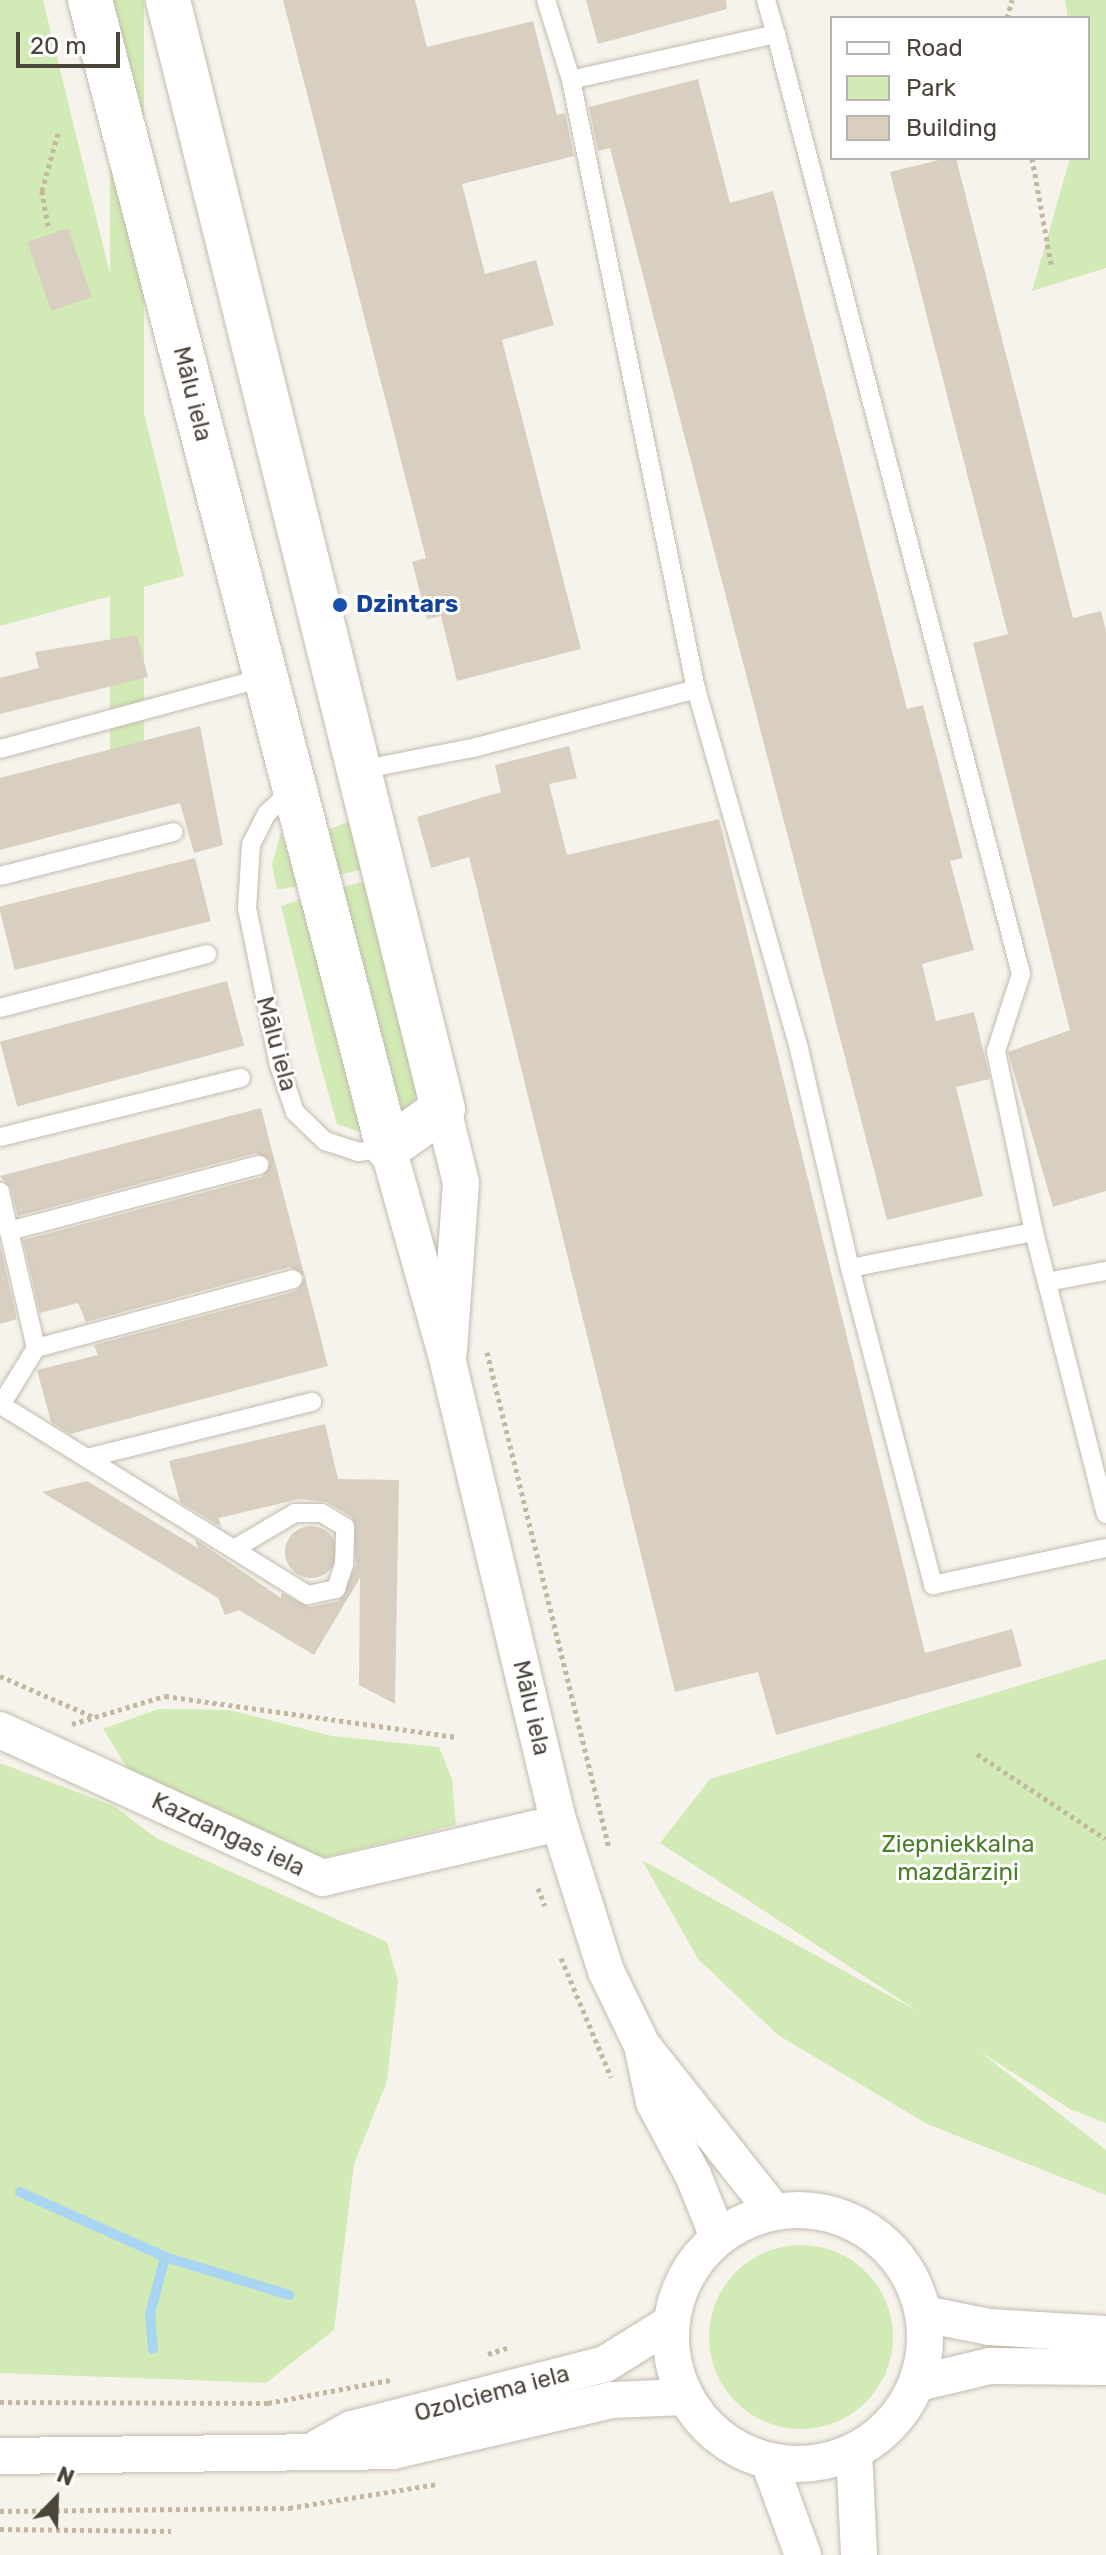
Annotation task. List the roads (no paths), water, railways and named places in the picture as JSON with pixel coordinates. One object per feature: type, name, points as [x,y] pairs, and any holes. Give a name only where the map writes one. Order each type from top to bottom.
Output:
[{"type":"street","name":"Mālu iela","points":[[90,0],[293,789],[448,1362],[559,1823],[606,1971],[642,2045],[774,2212]]},
{"type":"street","name":"Mālu iela","points":[[168,0],[461,1183],[448,1362]]},
{"type":"street","name":"Mālu iela","points":[[293,789],[360,770]]},
{"type":"street","points":[[388,1148],[443,1109]]},
{"type":"street","name":"Kazdangas iela","points":[[10,1735],[323,1878],[559,1823]]},
{"type":"street","name":"Mālu iela","points":[[642,2045],[654,2102],[693,2175],[718,2237]]},
{"type":"street","points":[[814,2210],[853,2222],[886,2245],[903,2266],[924,2314],[926,2349],[918,2383],[888,2427],[854,2452],[812,2464],[769,2462],[736,2449],[707,2426],[685,2397],[673,2361],[671,2323],[686,2275],[718,2237],[774,2212],[814,2210]]},
{"type":"street","points":[[924,2314],[989,2327],[1106,2334]]},
{"type":"street","name":"Ozolciema iela","points":[[307,2453],[352,2429],[605,2364],[671,2323]]},
{"type":"street","points":[[918,2383],[1004,2365],[1106,2367]]},
{"type":"street","name":"Ozolciema iela","points":[[0,2456],[393,2451],[612,2400],[685,2397]]},
{"type":"street","points":[[854,2452],[859,2555]]},
{"type":"street","points":[[769,2462],[803,2555]]},
{"type":"lane","points":[[546,0],[571,80],[696,689],[799,1049],[850,1268],[933,1585],[1106,1548]]},
{"type":"lane","points":[[766,0],[1021,974],[996,1051],[1034,1232],[1106,1514]]},
{"type":"lane","points":[[571,80],[776,34]]},
{"type":"lane","points":[[0,749],[264,678]]},
{"type":"lane","points":[[360,770],[696,689]]},
{"type":"lane","name":"Mālu iela","points":[[293,789],[267,813],[251,845],[247,908],[279,1065],[295,1112],[325,1141],[358,1152],[388,1148]]},
{"type":"lane","points":[[0,876],[174,832]]},
{"type":"lane","points":[[0,1008],[207,954]]},
{"type":"lane","points":[[0,1137],[241,1078]]},
{"type":"lane","points":[[9,1231],[259,1165]]},
{"type":"lane","points":[[0,1192],[36,1348]]},
{"type":"lane","points":[[850,1268],[1034,1232]]},
{"type":"lane","points":[[1047,1282],[1106,1271]]},
{"type":"lane","points":[[234,1549],[295,1513],[322,1513],[345,1527],[344,1564],[336,1589],[308,1595],[1,1405],[36,1348],[293,1279]]},
{"type":"lane","points":[[87,1458],[312,1402]]},
{"type":"waterway","points":[[20,2192],[165,2257],[150,2314],[153,2349]]},
{"type":"waterway","points":[[165,2257],[289,2295]]},
{"type":"place","name":"Dzintars","points":[[340,605]]},
{"type":"park label","name":"Ziepniekkalna mazdārziņi","points":[[958,1859]]}]
